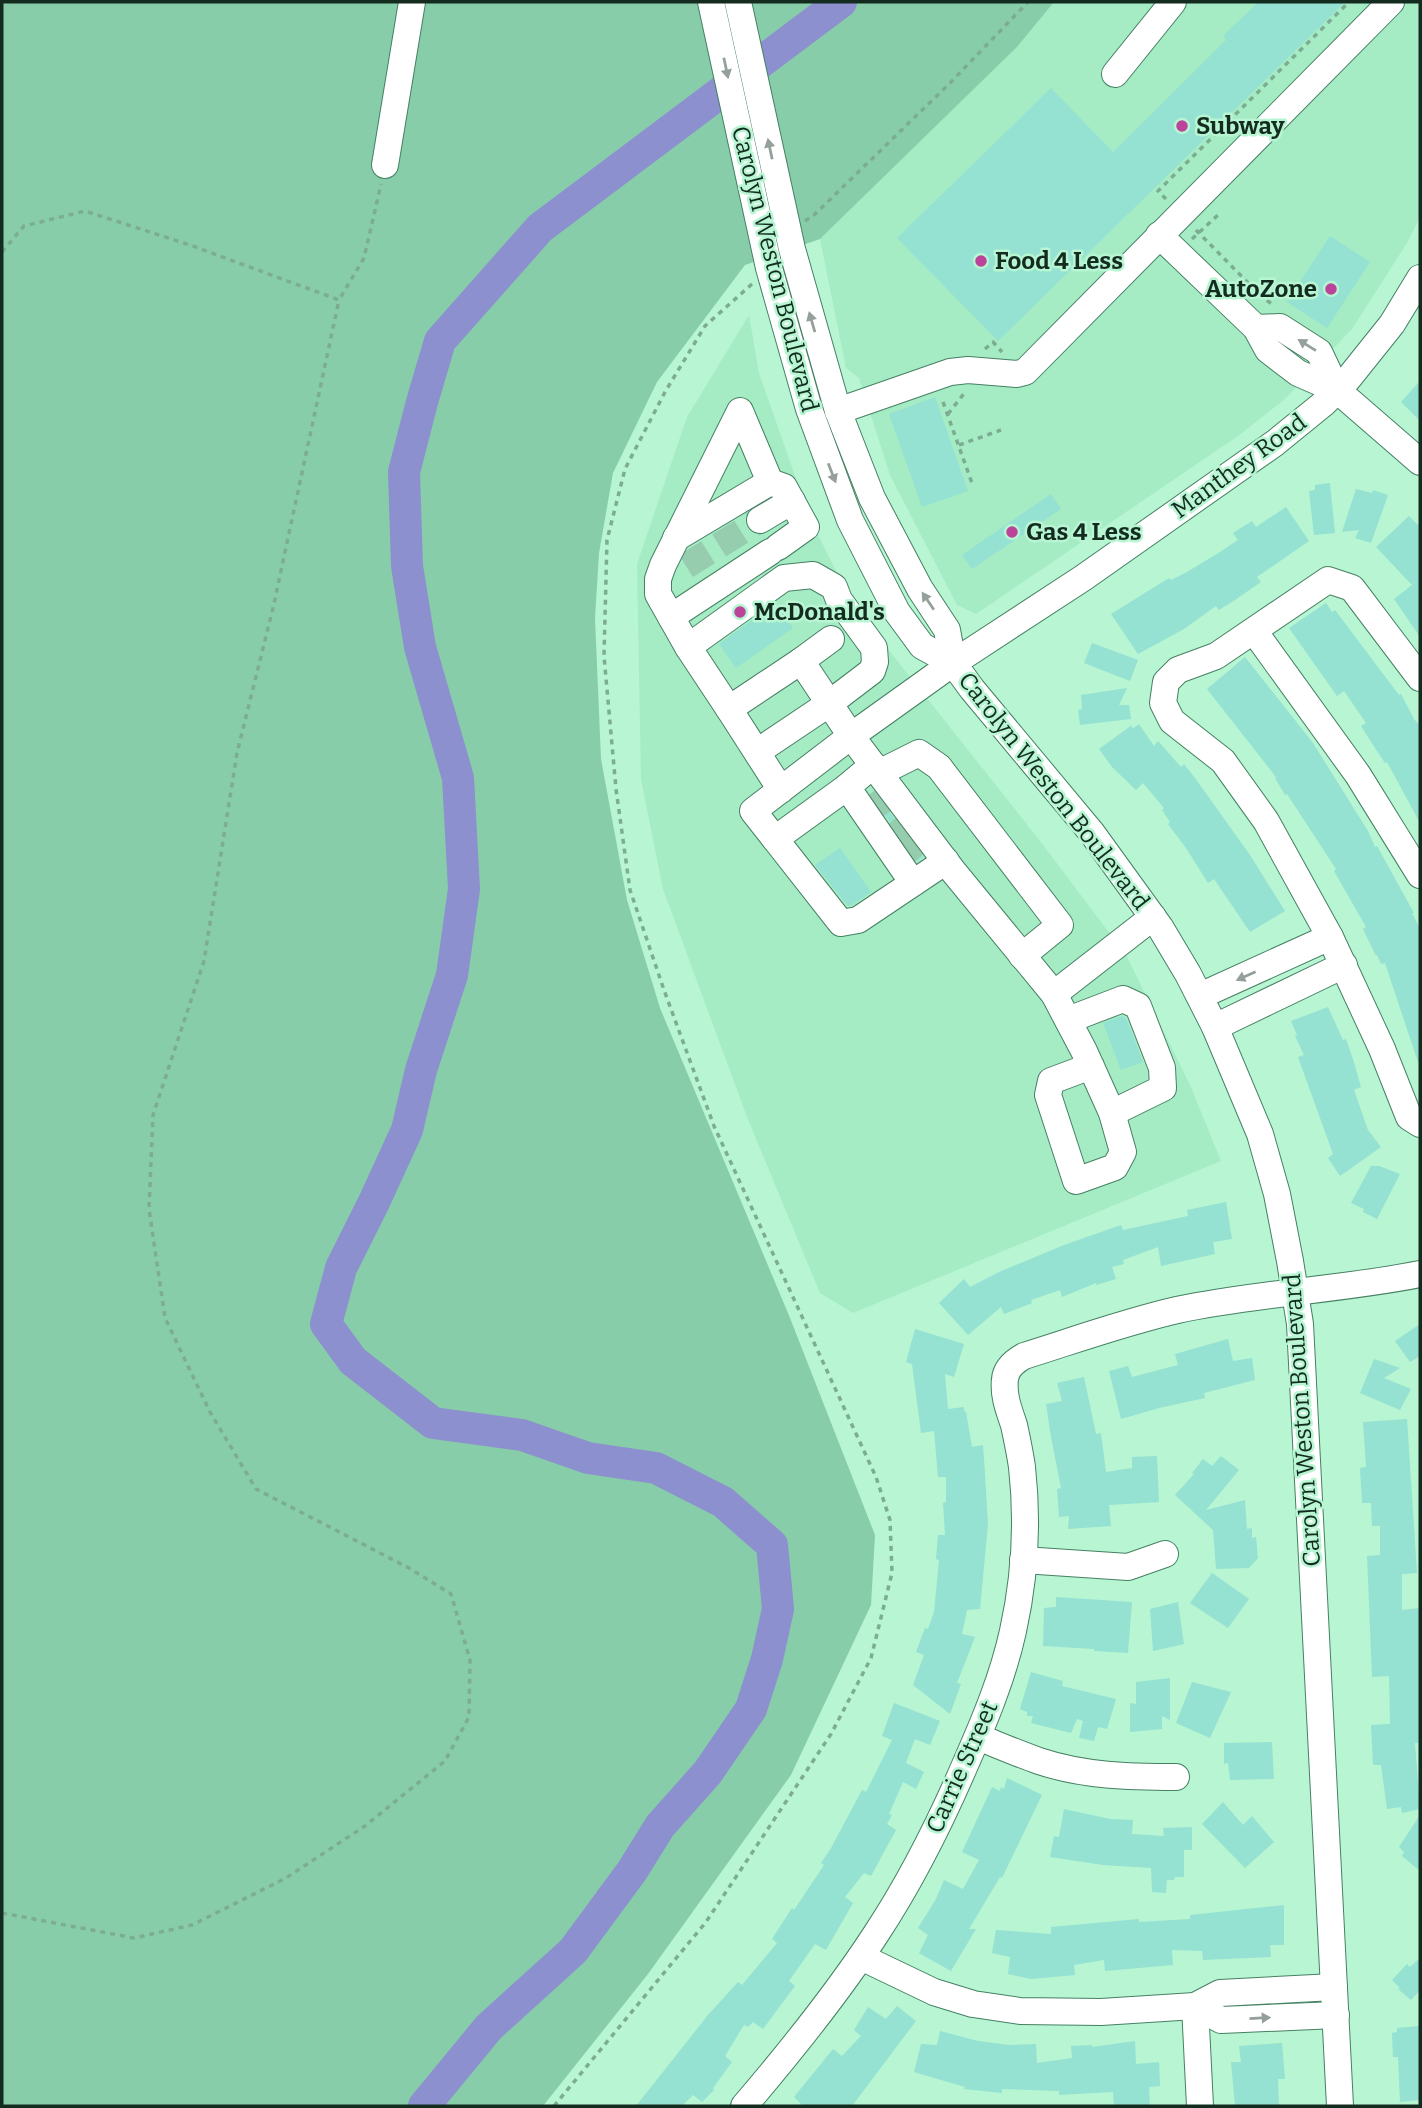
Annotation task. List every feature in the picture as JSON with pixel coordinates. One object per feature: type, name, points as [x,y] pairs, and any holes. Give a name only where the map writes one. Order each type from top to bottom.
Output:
[{"type":"street","points":[[385,165],[412,2]]},
{"type":"street","name":"Carolyn Weston Boulevard","points":[[711,2],[769,268],[809,409],[850,520],[897,612],[922,646],[953,663],[1092,833],[1153,917],[1200,996],[1260,1135],[1277,1194],[1300,1324],[1340,2106]]},
{"type":"street","name":"Carolyn Weston Boulevard","points":[[738,2],[786,223],[838,411],[872,498],[920,589],[947,630],[953,663]]},
{"type":"street","points":[[1115,74],[1173,2]]},
{"type":"street","points":[[838,411],[950,372],[1025,372],[1190,223],[1391,2]]},
{"type":"street","points":[[1169,244],[1256,328],[1280,327],[1319,352],[1337,390],[1420,462]]},
{"type":"street","name":"Manthey Road","points":[[775,839],[753,811],[953,663],[1083,578],[1275,443],[1323,404],[1371,353],[1420,278]]},
{"type":"street","points":[[671,617],[806,527],[784,487],[770,482],[740,411],[676,538],[658,579],[657,594],[688,647],[781,790]]},
{"type":"street","points":[[676,538],[770,482]]},
{"type":"street","points":[[760,520],[792,501]]},
{"type":"street","points":[[658,579],[686,566]]},
{"type":"street","points":[[688,647],[784,578],[813,575],[834,587],[839,600],[874,648],[875,662],[872,671],[757,752]]},
{"type":"street","points":[[1420,678],[1352,587],[1328,580],[1216,656],[1178,670],[1166,682],[1163,702],[1172,721],[1223,761],[1266,821],[1344,965],[1409,1117],[1420,1124]]},
{"type":"street","points":[[1254,631],[1358,775],[1420,875]]},
{"type":"street","points":[[729,709],[831,639]]},
{"type":"street","points":[[801,661],[851,736],[892,820],[913,883]]},
{"type":"street","points":[[892,820],[919,753],[939,767],[1060,925],[1023,956]]},
{"type":"street","points":[[946,861],[858,920],[841,923],[775,839],[847,787],[946,861],[1054,994],[1091,1066],[1112,1113],[1123,1152],[1115,1167],[1076,1181],[1048,1095],[1051,1081],[1091,1066]]},
{"type":"street","points":[[1054,994],[1153,917]]},
{"type":"street","points":[[1200,996],[1330,937]]},
{"type":"street","points":[[1282,960],[1295,988]]},
{"type":"street","points":[[1215,1027],[1344,965]]},
{"type":"street","points":[[1068,1020],[1123,999],[1138,1006],[1162,1068],[1163,1088],[1112,1113]]},
{"type":"street","points":[[1295,1293],[1420,1274]]},
{"type":"street","name":"Carrie Street","points":[[744,2106],[822,2008],[878,1931],[923,1855],[991,1705],[1013,1633],[1023,1560],[1025,1525],[1021,1467],[1015,1429],[1004,1393],[1005,1375],[1013,1362],[1122,1324],[1217,1303],[1295,1293]]},
{"type":"street","points":[[1023,1560],[1128,1567],[1165,1554]]},
{"type":"street","points":[[978,1737],[1067,1769],[1101,1774],[1176,1777]]},
{"type":"street","points":[[860,1957],[934,1992],[973,2004],[1020,2011],[1101,2012],[1195,2006],[1220,1993],[1334,1987]]},
{"type":"street","points":[[1195,2006],[1221,2020],[1336,2015]]},
{"type":"street","points":[[1195,2006],[1200,2106]]},
{"type":"path","points":[[786,223],[813,216],[950,83],[1028,2]]},
{"type":"path","points":[[1279,308],[1259,295],[1158,191],[1349,2]]},
{"type":"path","points":[[2,1913],[134,1938],[192,1925],[286,1878],[365,1826],[445,1761],[469,1717],[470,1660],[451,1594],[408,1568],[256,1489],[210,1412],[165,1318],[149,1209],[153,1115],[204,961],[237,753],[273,608],[339,300],[364,258],[385,165]]},
{"type":"path","points":[[2,252],[24,226],[85,211],[190,245],[339,300]]},
{"type":"path","points":[[1169,244],[1190,223],[1218,215]]},
{"type":"path","points":[[554,2106],[706,1922],[831,1734],[870,1658],[892,1573],[890,1521],[876,1477],[714,1126],[664,990],[631,890],[616,789],[604,656],[607,540],[625,470],[665,392],[705,326],[769,268]]},
{"type":"path","points":[[948,414],[968,387],[981,354],[993,342],[1005,355]]},
{"type":"path","points":[[943,402],[973,486]]},
{"type":"path","points":[[959,445],[1001,430]]},
{"type":"shaded area","points":[[2,2],[1054,2],[1017,47],[820,239],[745,265],[657,382],[613,473],[599,553],[595,618],[601,759],[627,900],[660,1008],[790,1318],[875,1535],[871,1605],[791,1775],[648,1974],[543,2106],[2,2106]]},
{"type":"shaded area","points":[[1054,2],[1420,2],[1420,217],[1407,243],[1352,329],[1285,399],[1238,436],[976,614],[957,605],[890,475],[859,378],[846,368],[820,239],[1017,47]]},
{"type":"shaded area","points":[[749,315],[759,373],[810,519],[853,605],[1037,837],[1126,955],[1190,1085],[1221,1161],[853,1313],[820,1293],[747,1117],[663,889],[641,779],[637,564],[687,417]]},
{"type":"building","points":[[1258,2],[1345,2],[998,341],[897,238],[1051,88],[1113,152],[1226,40],[1223,36]]},
{"type":"building","points":[[1330,236],[1370,262],[1327,328],[1287,302]]},
{"type":"building","points":[[1420,381],[1420,421],[1401,402]]},
{"type":"building","points":[[935,397],[968,491],[922,507],[889,414]]},
{"type":"building","points":[[1330,483],[1335,533],[1314,535],[1309,491],[1315,490],[1315,485]]},
{"type":"building","points":[[1356,489],[1372,493],[1373,490],[1388,495],[1371,543],[1355,538],[1359,530],[1342,532]]},
{"type":"building","points":[[1051,494],[1061,509],[972,569],[962,555]]},
{"type":"building","points":[[1286,507],[1309,541],[1257,577],[1261,582],[1235,600],[1219,610],[1216,606],[1184,629],[1138,654],[1111,614],[1169,578],[1171,580],[1187,572],[1220,552],[1238,540],[1233,533],[1252,521],[1256,527]]},
{"type":"building","points":[[1409,516],[1420,527],[1420,637],[1394,599],[1412,585],[1376,547]]},
{"type":"building","points":[[1326,603],[1332,612],[1335,610],[1399,695],[1401,694],[1420,726],[1420,823],[1387,762],[1385,763],[1361,726],[1366,723],[1344,691],[1337,696],[1289,628]]},
{"type":"building","points":[[774,604],[780,613],[786,608],[793,619],[789,622],[793,628],[736,668],[719,644]]},
{"type":"building","points":[[1092,643],[1138,660],[1130,681],[1084,663]]},
{"type":"building","points":[[1245,657],[1313,743],[1368,831],[1375,847],[1377,846],[1414,913],[1420,929],[1420,1062],[1385,963],[1381,964],[1376,956],[1363,929],[1366,927],[1334,871],[1336,869],[1287,794],[1285,795],[1276,777],[1207,689]]},
{"type":"building","points":[[1127,688],[1119,705],[1129,705],[1131,719],[1080,725],[1078,710],[1082,709],[1081,695]]},
{"type":"building","points":[[1139,724],[1154,746],[1158,741],[1181,767],[1184,764],[1195,778],[1250,855],[1285,911],[1250,932],[1214,879],[1208,883],[1168,824],[1170,822],[1162,810],[1164,808],[1143,783],[1136,790],[1112,767],[1099,749],[1132,725],[1132,729]]},
{"type":"building","points":[[874,792],[923,857],[917,861],[871,794]]},
{"type":"building","points":[[840,848],[871,892],[848,906],[815,865]]},
{"type":"building","points":[[1328,1007],[1343,1040],[1346,1039],[1353,1059],[1361,1087],[1354,1090],[1368,1130],[1381,1147],[1340,1176],[1328,1158],[1333,1154],[1298,1057],[1304,1055],[1291,1021]]},
{"type":"building","points":[[1122,1016],[1126,1018],[1143,1062],[1121,1070],[1103,1023]]},
{"type":"building","points":[[1371,1166],[1379,1166],[1400,1174],[1377,1219],[1351,1203]]},
{"type":"building","points":[[1226,1202],[1232,1239],[1213,1242],[1215,1254],[1161,1266],[1158,1247],[1112,1267],[1116,1279],[1096,1283],[1062,1297],[1060,1290],[1031,1300],[1032,1303],[1004,1314],[1001,1307],[968,1335],[939,1303],[964,1279],[970,1287],[1064,1245],[1121,1225],[1123,1230],[1188,1216],[1187,1210]]},
{"type":"building","points":[[1420,1324],[1420,1356],[1410,1362],[1395,1341]]},
{"type":"building","points":[[915,1329],[964,1344],[954,1377],[945,1374],[948,1409],[964,1407],[972,1447],[983,1445],[988,1524],[980,1609],[967,1610],[962,1634],[975,1637],[957,1683],[961,1684],[950,1714],[913,1685],[924,1655],[916,1652],[934,1612],[939,1560],[936,1559],[938,1535],[945,1535],[943,1503],[946,1502],[946,1477],[938,1477],[934,1431],[921,1433],[912,1364],[906,1362]]},
{"type":"building","points":[[1228,1339],[1233,1361],[1252,1358],[1255,1380],[1204,1393],[1205,1398],[1121,1419],[1109,1371],[1128,1366],[1132,1377],[1178,1365],[1175,1354]]},
{"type":"building","points":[[1374,1359],[1400,1368],[1384,1378],[1411,1389],[1400,1410],[1360,1393]]},
{"type":"building","points":[[1084,1377],[1096,1434],[1101,1433],[1106,1472],[1132,1468],[1132,1457],[1157,1456],[1159,1502],[1109,1505],[1111,1526],[1068,1529],[1069,1516],[1059,1517],[1057,1489],[1061,1488],[1046,1404],[1062,1401],[1057,1383]]},
{"type":"building","points":[[1407,1419],[1417,1573],[1402,1574],[1402,1610],[1420,1608],[1420,1743],[1415,1743],[1420,1809],[1402,1813],[1401,1807],[1387,1809],[1381,1765],[1373,1765],[1371,1725],[1390,1724],[1389,1676],[1372,1677],[1367,1556],[1380,1555],[1380,1526],[1372,1526],[1371,1503],[1362,1503],[1360,1468],[1366,1467],[1363,1422]]},
{"type":"building","points":[[1221,1456],[1239,1470],[1206,1510],[1245,1500],[1247,1529],[1252,1528],[1252,1538],[1256,1537],[1258,1558],[1249,1568],[1216,1569],[1213,1530],[1175,1495],[1194,1474],[1192,1473],[1203,1459],[1212,1466]]},
{"type":"building","points":[[1212,1573],[1249,1599],[1228,1628],[1190,1603]]},
{"type":"building","points":[[1056,1597],[1132,1602],[1128,1653],[1043,1646],[1044,1608],[1056,1607]]},
{"type":"building","points":[[1178,1602],[1184,1644],[1153,1651],[1150,1609]]},
{"type":"building","points":[[1031,1672],[1063,1681],[1062,1686],[1116,1699],[1107,1729],[1098,1727],[1094,1741],[1079,1738],[1083,1721],[1077,1719],[1071,1733],[1031,1723],[1033,1716],[1027,1716],[1027,1712],[1020,1709]]},
{"type":"building","points":[[1170,1678],[1170,1720],[1162,1716],[1162,1729],[1130,1732],[1130,1703],[1136,1704],[1136,1682]]},
{"type":"building","points":[[1192,1682],[1231,1692],[1210,1738],[1176,1723]]},
{"type":"building","points":[[894,1703],[940,1721],[930,1745],[915,1739],[906,1763],[924,1772],[916,1789],[903,1782],[887,1824],[896,1830],[871,1876],[864,1873],[845,1897],[853,1903],[826,1950],[815,1944],[789,1981],[795,1986],[763,2029],[753,2022],[748,2027],[744,2025],[725,2056],[732,2062],[714,2090],[702,2102],[693,2095],[682,2106],[636,2106],[708,2015],[738,1982],[742,1985],[777,1943],[772,1939],[824,1865],[821,1863],[862,1790],[866,1792],[892,1740],[882,1736]]},
{"type":"building","points":[[1272,1742],[1274,1779],[1230,1780],[1228,1763],[1224,1764],[1224,1743]]},
{"type":"building","points":[[1007,1778],[1042,1795],[1002,1878],[1000,1877],[969,1929],[976,1929],[951,1971],[919,1953],[928,1935],[918,1928],[944,1880],[963,1889],[979,1860],[962,1852],[992,1787],[1000,1791],[1001,1787],[1004,1789]]},
{"type":"building","points":[[1223,1802],[1243,1825],[1252,1816],[1274,1842],[1245,1868],[1202,1824]]},
{"type":"building","points":[[1064,1809],[1110,1819],[1133,1820],[1132,1834],[1164,1836],[1163,1828],[1192,1827],[1192,1850],[1184,1850],[1184,1877],[1167,1880],[1166,1893],[1152,1892],[1151,1868],[1103,1865],[1050,1857],[1054,1836],[1059,1837]]},
{"type":"building","points":[[1420,1815],[1420,1871],[1402,1856],[1404,1852],[1399,1847]]},
{"type":"building","points":[[1284,1905],[1284,1945],[1270,1945],[1271,1957],[1203,1960],[1202,1951],[1172,1950],[1173,1965],[1105,1971],[1104,1960],[1074,1965],[1075,1975],[1031,1979],[1008,1974],[1010,1957],[992,1953],[996,1930],[1051,1934],[1051,1927],[1139,1919],[1139,1922],[1190,1919],[1190,1915]]},
{"type":"building","points":[[1420,1958],[1420,1990],[1411,2000],[1392,1980],[1407,1964],[1410,1967]]},
{"type":"building","points":[[897,2006],[916,2021],[852,2106],[803,2106],[794,2097],[833,2049],[842,2056],[861,2036],[854,2030],[868,2007],[886,2019]]},
{"type":"building","points":[[1420,2026],[1420,2100],[1400,2102],[1398,2057],[1393,2057],[1392,2033],[1397,2032],[1397,2028]]},
{"type":"building","points":[[940,2031],[978,2041],[1009,2045],[1036,2044],[1037,2063],[1072,2058],[1071,2046],[1092,2047],[1135,2041],[1136,2064],[1159,2062],[1160,2086],[1149,2087],[1150,2106],[1114,2106],[1113,2092],[1059,2095],[1059,2091],[1002,2089],[1002,2093],[964,2089],[965,2087],[914,2072],[921,2044],[937,2045]]},
{"type":"building","points":[[1282,2043],[1285,2079],[1278,2079],[1279,2106],[1235,2106],[1231,2062],[1241,2062],[1239,2046]]},
{"type":"waterway","points":[[424,2106],[489,2027],[573,1951],[632,1871],[660,1826],[708,1772],[751,1709],[767,1659],[778,1609],[772,1545],[723,1502],[656,1468],[588,1458],[522,1435],[433,1423],[353,1361],[326,1324],[341,1268],[407,1130],[421,1070],[452,975],[464,889],[458,778],[420,647],[407,566],[404,472],[440,341],[540,228],[841,2]]},
{"type":"tunnel","points":[[686,566],[760,520]]},
{"type":"tunnel","points":[[870,810],[885,799]]},
{"type":"tunnel","points":[[891,839],[905,827]]},
{"type":"tunnel","points":[[903,855],[916,843]]},
{"type":"place","name":"Subway","points":[[1182,126]]},
{"type":"place","name":"Food 4 Less","points":[[981,261]]},
{"type":"place","name":"AutoZone","points":[[1331,289]]},
{"type":"place","name":"Gas 4 Less","points":[[1012,532]]},
{"type":"place","name":"McDonald's","points":[[740,612]]}]
